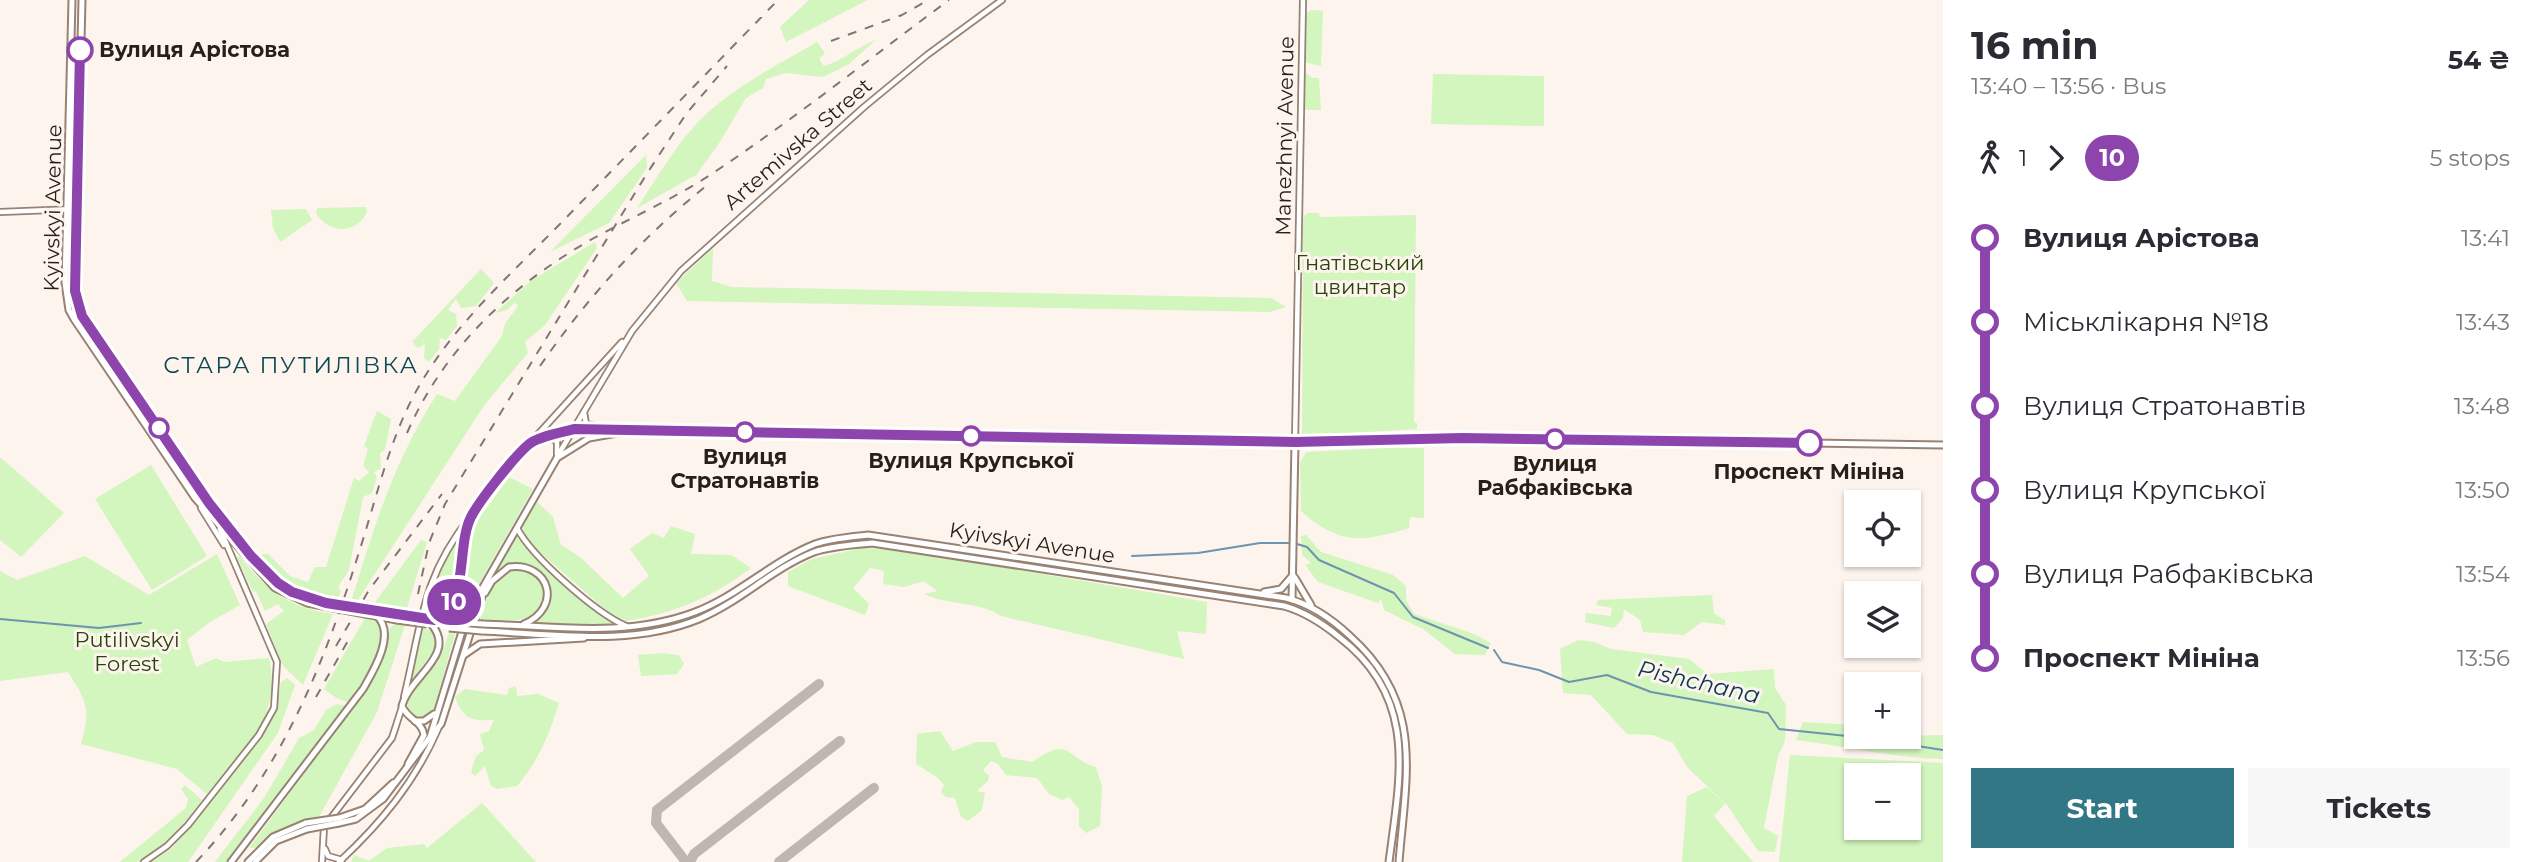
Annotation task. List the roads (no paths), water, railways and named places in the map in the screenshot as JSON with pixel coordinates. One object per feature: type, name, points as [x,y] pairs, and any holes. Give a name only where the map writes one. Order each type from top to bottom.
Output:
[{"type":"main road","name":"Kyivskyi Avenue","points":[[72,0],[65,283],[69,310],[195,498],[237,547],[275,588],[290,597],[326,605]]},
{"type":"main road","name":"Kyivskyi Avenue","points":[[82,0],[76,209],[77,304],[202,493],[251,556],[278,583],[292,592],[326,605]]},
{"type":"main road","name":"Artemivska Street","points":[[322,862],[324,827],[392,738],[425,597],[450,542],[530,443],[632,331],[671,281],[725,228],[916,64],[1002,0]]},
{"type":"main road","name":"Manezhnyi Avenue","points":[[1291,608],[1303,0]]},
{"type":"main road","points":[[72,15],[78,19],[81,15]]},
{"type":"main road","points":[[71,40],[77,35],[80,40]]},
{"type":"main road","points":[[0,212],[76,209]]},
{"type":"main road","name":"Artemivska Street","points":[[411,763],[430,737],[467,615],[632,331]]},
{"type":"main road","points":[[584,412],[586,424],[600,427]]},
{"type":"main road","points":[[530,443],[574,429],[600,427],[1295,442],[1462,438],[1943,445]]},
{"type":"main road","points":[[556,458],[575,444],[609,432],[668,430]]},
{"type":"main road","points":[[546,438],[557,441],[556,458]]},
{"type":"main road","points":[[202,493],[195,498],[229,552]]},
{"type":"main road","points":[[144,862],[167,846],[188,825],[259,735],[274,708],[277,662],[209,503]]},
{"type":"main road","points":[[431,622],[454,605],[461,545],[471,517]]},
{"type":"main road","points":[[516,527],[523,541],[539,557],[611,619],[630,628],[629,637]]},
{"type":"main road","name":"Kyivskyi Avenue","points":[[483,627],[642,627],[697,612],[814,545],[867,535],[1262,593],[1292,600],[1315,610],[1343,629],[1359,644],[1389,683],[1406,728],[1408,773],[1399,862]]},
{"type":"main road","name":"Kyivskyi Avenue","points":[[483,627],[597,636],[643,635],[699,619],[814,552],[872,543],[1291,608],[1338,636],[1355,650],[1384,688],[1398,728],[1401,772],[1389,862]]},
{"type":"main road","points":[[229,552],[230,547],[237,547]]},
{"type":"main road","points":[[480,601],[501,572],[509,567],[531,568],[540,575],[548,593],[540,612],[521,625]]},
{"type":"main road","points":[[324,848],[328,856],[340,861],[379,822],[420,769],[441,724],[489,574]]},
{"type":"main road","points":[[759,575],[766,581]]},
{"type":"main road","points":[[1262,593],[1281,589],[1293,575],[1315,610]]},
{"type":"main road","points":[[746,584],[751,591]]},
{"type":"main road","points":[[326,605],[450,625],[483,627]]},
{"type":"main road","points":[[231,862],[363,689],[374,670],[386,633],[378,614]]},
{"type":"main road","points":[[248,862],[273,837],[306,826],[368,813],[411,763],[424,735],[415,721],[405,715],[402,703],[440,649],[442,640],[431,622]]},
{"type":"main road","points":[[642,627],[640,633],[643,635]]},
{"type":"main road","points":[[1338,636],[1343,629]]},
{"type":"main road","points":[[463,657],[468,649],[480,644],[597,636]]},
{"type":"main road","points":[[415,721],[431,718],[438,710]]},
{"type":"main road","points":[[430,737],[441,724]]},
{"type":"main road","points":[[255,862],[276,841],[306,826]]},
{"type":"waterway","name":"Pishchana","points":[[1132,556],[1198,553],[1260,543],[1290,543]]},
{"type":"waterway","name":"Pishchana","points":[[1297,544],[1307,547],[1319,560],[1394,593],[1413,617],[1488,648]]},
{"type":"waterway","points":[[0,619],[99,628],[141,623]]},
{"type":"waterway","name":"Pishchana","points":[[1494,650],[1502,662],[1539,670],[1569,682],[1607,675],[1651,692],[1768,713],[1779,729],[1844,736]]},
{"type":"waterway","name":"Pishchana","points":[[1921,747],[1943,750]]},
{"type":"railway","points":[[196,862],[226,828],[252,792],[276,754],[315,676],[346,592],[396,435],[426,374],[479,307],[778,0]]},
{"type":"railway","points":[[831,41],[902,15],[928,0]]},
{"type":"railway","points":[[407,433],[441,372],[484,320],[509,297],[564,256],[719,169],[949,0]]},
{"type":"railway","points":[[418,594],[429,543],[445,504],[646,175],[686,114],[727,66]]},
{"type":"railway","points":[[540,366],[616,270],[659,227],[705,187]]},
{"type":"railway","points":[[336,646],[369,590],[442,494]]},
{"type":"railway","points":[[316,697],[349,639]]},
{"type":"place","name":"Вулиця Арістова","points":[[80,50]]},
{"type":"place","name":"Вулиця Стратонавтів","points":[[745,432]]},
{"type":"place","name":"Вулиця Крупської","points":[[971,436]]},
{"type":"place","name":"Вулиця Рабфаківська","points":[[1555,439]]},
{"type":"place","name":"Проспект Мініна","points":[[1809,443]]},
{"type":"district","name":"СТАРА ПУТИЛІВКА","points":[[291,365]]},
{"type":"park label","name":"Гнатівський цвинтар","points":[[1360,275]]},
{"type":"park label","name":"Putilivskyi Forest","points":[[127,652]]}]
